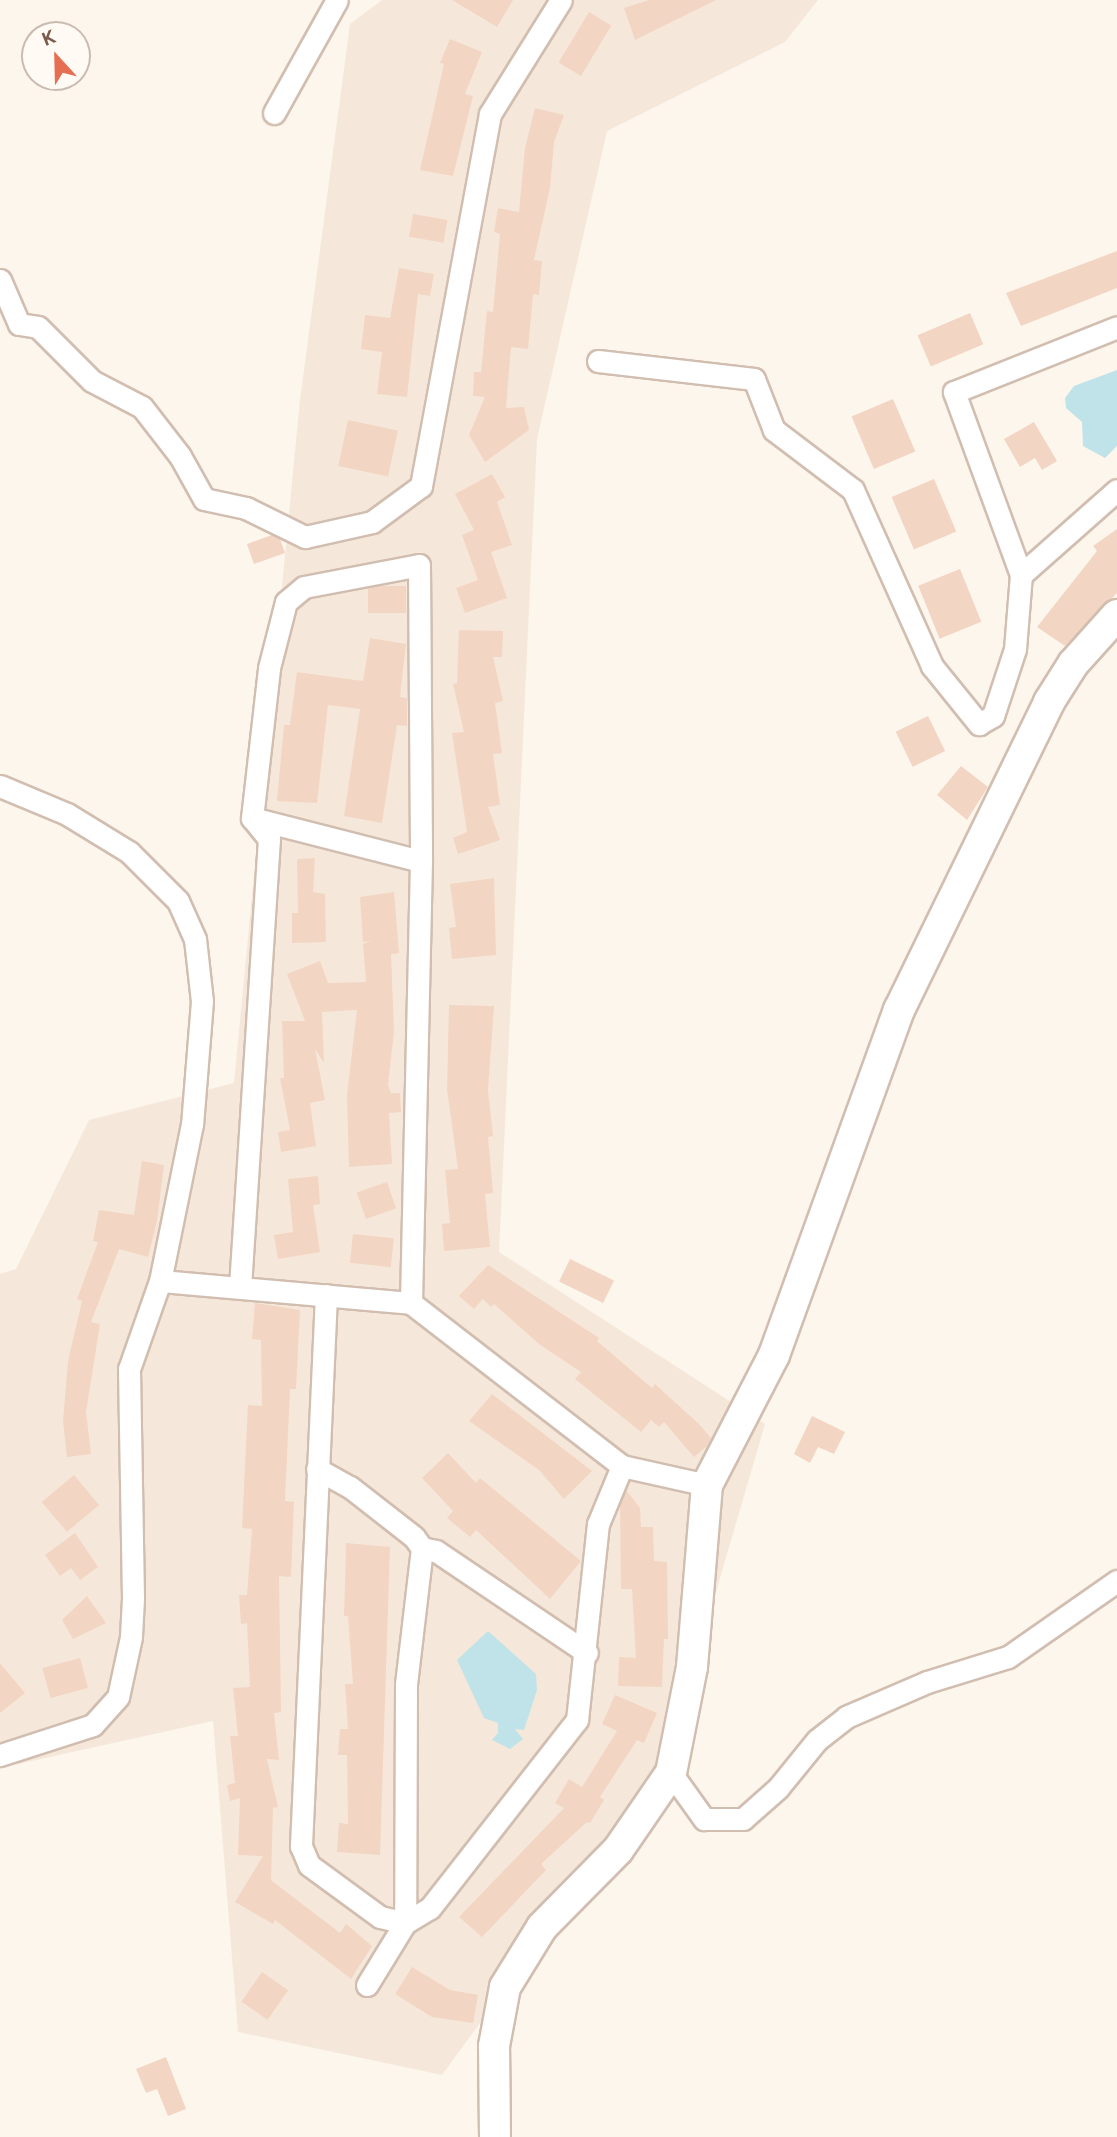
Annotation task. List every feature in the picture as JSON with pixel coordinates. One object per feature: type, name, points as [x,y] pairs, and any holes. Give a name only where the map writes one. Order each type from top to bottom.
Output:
[{"type":"main road","points":[[495,2137],[494,2046],[505,1987],[542,1927],[618,1850],[671,1773],[692,1667],[707,1485],[774,1355],[899,1010],[1049,702],[1073,664],[1117,615]]},
{"type":"street","points":[[274,113],[337,0]]},
{"type":"street","points":[[0,280],[19,324],[38,327],[92,381],[142,407],[180,456],[204,499],[246,508],[305,537],[372,522],[421,486],[490,114],[561,0]]},
{"type":"street","points":[[598,361],[754,379],[774,430],[853,490],[932,666],[979,724],[993,716],[1015,649],[1021,576],[954,392],[1117,327]]},
{"type":"street","points":[[1021,576],[1117,489]]},
{"type":"street","points":[[240,1287],[269,839],[252,818],[269,668],[286,602],[304,587],[419,565],[421,861],[411,1303]]},
{"type":"street","points":[[0,786],[67,814],[129,852],[178,901],[195,939],[202,1001],[192,1124],[160,1280],[129,1369],[133,1598],[131,1637],[118,1697],[93,1725],[0,1755]]},
{"type":"street","points":[[252,818],[421,861]]},
{"type":"street","points":[[160,1280],[411,1303],[622,1466],[707,1485]]},
{"type":"street","points":[[326,1295],[301,1846],[309,1865],[380,1917],[405,1923]]},
{"type":"street","points":[[367,1984],[405,1923],[430,1908],[577,1720],[587,1653],[598,1524],[622,1466]]},
{"type":"street","points":[[317,1469],[350,1487],[422,1548],[436,1551],[587,1653]]},
{"type":"street","points":[[405,1923],[406,1685],[422,1548]]},
{"type":"street","points":[[671,1773],[704,1819],[743,1819],[778,1788],[817,1740],[846,1717],[928,1682],[1008,1657],[1117,1581]]},
{"type":"shaded area","points":[[382,0],[818,0],[785,42],[607,131],[537,439],[499,1252],[765,1424],[668,1756],[590,1873],[442,2075],[238,2032],[213,1721],[0,1768],[0,1274],[16,1269],[89,1120],[234,1083],[300,400],[350,24]]},
{"type":"water","points":[[1117,370],[1117,446],[1105,458],[1083,446],[1082,422],[1066,408],[1065,398],[1074,386]]},
{"type":"water","points":[[488,1631],[536,1674],[537,1690],[524,1730],[515,1729],[523,1739],[510,1749],[492,1740],[498,1733],[498,1723],[484,1718],[457,1660]]},
{"type":"building","points":[[452,0],[513,0],[497,27]]},
{"type":"building","points":[[649,0],[716,0],[635,40],[624,8]]},
{"type":"building","points":[[589,12],[611,25],[581,76],[559,63]]},
{"type":"building","points":[[450,39],[482,52],[465,94],[473,96],[453,176],[420,170],[444,64],[440,63]]},
{"type":"building","points":[[535,108],[564,115],[554,142],[550,188],[534,260],[542,261],[539,295],[533,294],[528,349],[511,347],[506,408],[524,407],[529,430],[485,462],[469,435],[485,397],[473,396],[474,372],[481,372],[487,311],[493,312],[500,234],[494,232],[498,208],[519,212],[525,148]]},
{"type":"building","points":[[413,214],[447,220],[443,243],[409,237]]},
{"type":"building","points":[[1117,251],[1117,288],[1021,326],[1006,293]]},
{"type":"building","points":[[399,268],[434,274],[430,296],[418,294],[407,397],[377,394],[382,352],[361,349],[365,315],[390,318]]},
{"type":"building","points":[[970,313],[983,344],[931,367],[918,335]]},
{"type":"building","points":[[893,399],[915,451],[874,469],[852,417]]},
{"type":"building","points":[[348,420],[398,431],[388,477],[338,466]]},
{"type":"building","points":[[1034,422],[1057,461],[1042,470],[1035,458],[1020,467],[1004,439]]},
{"type":"building","points":[[492,474],[505,497],[497,502],[512,545],[491,552],[507,598],[465,613],[456,588],[478,580],[462,535],[474,530],[455,494]]},
{"type":"building","points":[[934,479],[956,531],[914,549],[892,497]]},
{"type":"building","points":[[1117,529],[1117,593],[1065,646],[1037,627],[1097,551],[1093,546]]},
{"type":"building","points":[[272,535],[280,539],[285,553],[254,564],[247,544]]},
{"type":"building","points":[[960,569],[981,622],[940,639],[918,586]]},
{"type":"building","points":[[368,586],[406,586],[406,613],[368,613]]},
{"type":"building","points":[[459,630],[503,631],[502,657],[493,657],[503,701],[495,703],[502,753],[493,754],[500,805],[488,807],[500,840],[458,854],[453,838],[467,832],[452,733],[464,732],[453,684],[457,683]]},
{"type":"building","points":[[370,638],[406,644],[400,697],[407,698],[407,726],[397,725],[382,823],[344,816],[360,709],[328,705],[317,803],[277,801],[284,725],[290,725],[297,672],[363,681]]},
{"type":"building","points":[[928,716],[945,751],[913,767],[896,732]]},
{"type":"building","points":[[961,766],[988,787],[967,820],[937,795]]},
{"type":"building","points":[[315,858],[313,892],[325,894],[326,942],[292,943],[292,913],[298,913],[297,859]]},
{"type":"building","points":[[494,878],[496,955],[452,959],[449,928],[456,927],[450,884]]},
{"type":"building","points":[[394,892],[399,953],[391,954],[394,1031],[388,1085],[391,1093],[400,1093],[401,1112],[389,1113],[392,1164],[349,1167],[347,1095],[357,1010],[322,1012],[324,1063],[315,1049],[325,1100],[310,1103],[316,1146],[281,1152],[278,1132],[290,1130],[280,1078],[284,1078],[282,1021],[305,1021],[287,974],[320,961],[328,983],[366,982],[363,944],[371,941],[363,942],[360,897]]},
{"type":"building","points":[[449,1005],[494,1006],[488,1090],[493,1136],[488,1137],[493,1193],[485,1194],[490,1247],[444,1251],[442,1224],[450,1223],[445,1170],[458,1169],[447,1089]]},
{"type":"building","points":[[142,1161],[164,1165],[157,1221],[148,1257],[119,1249],[91,1322],[100,1324],[86,1412],[91,1454],[67,1457],[63,1421],[68,1361],[82,1301],[77,1299],[98,1242],[93,1241],[99,1210],[134,1215]]},
{"type":"building","points":[[318,1176],[320,1204],[313,1205],[320,1252],[278,1259],[274,1235],[293,1232],[288,1179]]},
{"type":"building","points":[[387,1182],[396,1208],[366,1219],[357,1192]]},
{"type":"building","points":[[353,1234],[394,1238],[391,1267],[350,1263]]},
{"type":"building","points":[[570,1259],[614,1280],[603,1303],[559,1281]]},
{"type":"building","points":[[488,1265],[599,1338],[597,1341],[652,1388],[655,1384],[711,1438],[707,1446],[694,1457],[664,1422],[659,1427],[651,1420],[641,1432],[575,1379],[581,1372],[539,1344],[494,1304],[491,1307],[483,1299],[474,1309],[459,1296]]},
{"type":"building","points":[[255,1303],[300,1310],[296,1389],[290,1389],[285,1501],[294,1502],[291,1577],[279,1576],[281,1712],[274,1713],[279,1760],[267,1759],[278,1807],[273,1808],[271,1880],[340,1933],[346,1924],[372,1946],[351,1979],[275,1920],[273,1924],[235,1902],[263,1856],[238,1855],[240,1798],[230,1801],[227,1785],[235,1783],[230,1736],[238,1736],[233,1688],[250,1687],[247,1623],[241,1624],[239,1595],[247,1595],[252,1529],[242,1528],[248,1405],[262,1406],[261,1340],[252,1339]]},
{"type":"building","points":[[492,1394],[592,1471],[564,1499],[539,1470],[469,1421]]},
{"type":"building","points":[[812,1416],[845,1432],[834,1454],[818,1447],[810,1463],[794,1454]]},
{"type":"building","points":[[448,1453],[476,1483],[480,1478],[581,1561],[550,1599],[476,1530],[470,1537],[447,1518],[453,1511],[422,1478]]},
{"type":"building","points":[[74,1475],[99,1505],[67,1532],[42,1502]]},
{"type":"building","points":[[626,1490],[640,1508],[641,1527],[653,1527],[654,1561],[667,1562],[668,1639],[664,1639],[662,1687],[618,1686],[619,1657],[636,1658],[632,1589],[621,1589],[620,1505]]},
{"type":"building","points":[[75,1533],[98,1567],[80,1580],[71,1568],[60,1576],[45,1555]]},
{"type":"building","points":[[346,1543],[390,1547],[380,1855],[337,1852],[339,1823],[348,1824],[347,1755],[338,1755],[340,1729],[348,1729],[345,1684],[353,1684],[348,1616],[344,1616]]},
{"type":"building","points":[[87,1596],[106,1623],[73,1639],[62,1620]]},
{"type":"building","points":[[80,1658],[88,1688],[50,1698],[42,1668]]},
{"type":"building","points":[[0,1663],[25,1693],[0,1713]]},
{"type":"building","points":[[615,1695],[657,1713],[644,1743],[637,1740],[600,1797],[604,1800],[590,1823],[587,1822],[541,1864],[546,1870],[482,1937],[459,1917],[564,1808],[555,1803],[569,1779],[582,1787],[617,1731],[602,1724]]},
{"type":"building","points":[[412,1967],[450,1990],[478,1995],[473,2023],[432,2017],[395,1994]]},
{"type":"building","points":[[262,1972],[288,1990],[268,2020],[241,2001]]},
{"type":"building","points":[[166,2057],[186,2109],[168,2116],[157,2089],[146,2093],[136,2069]]}]
